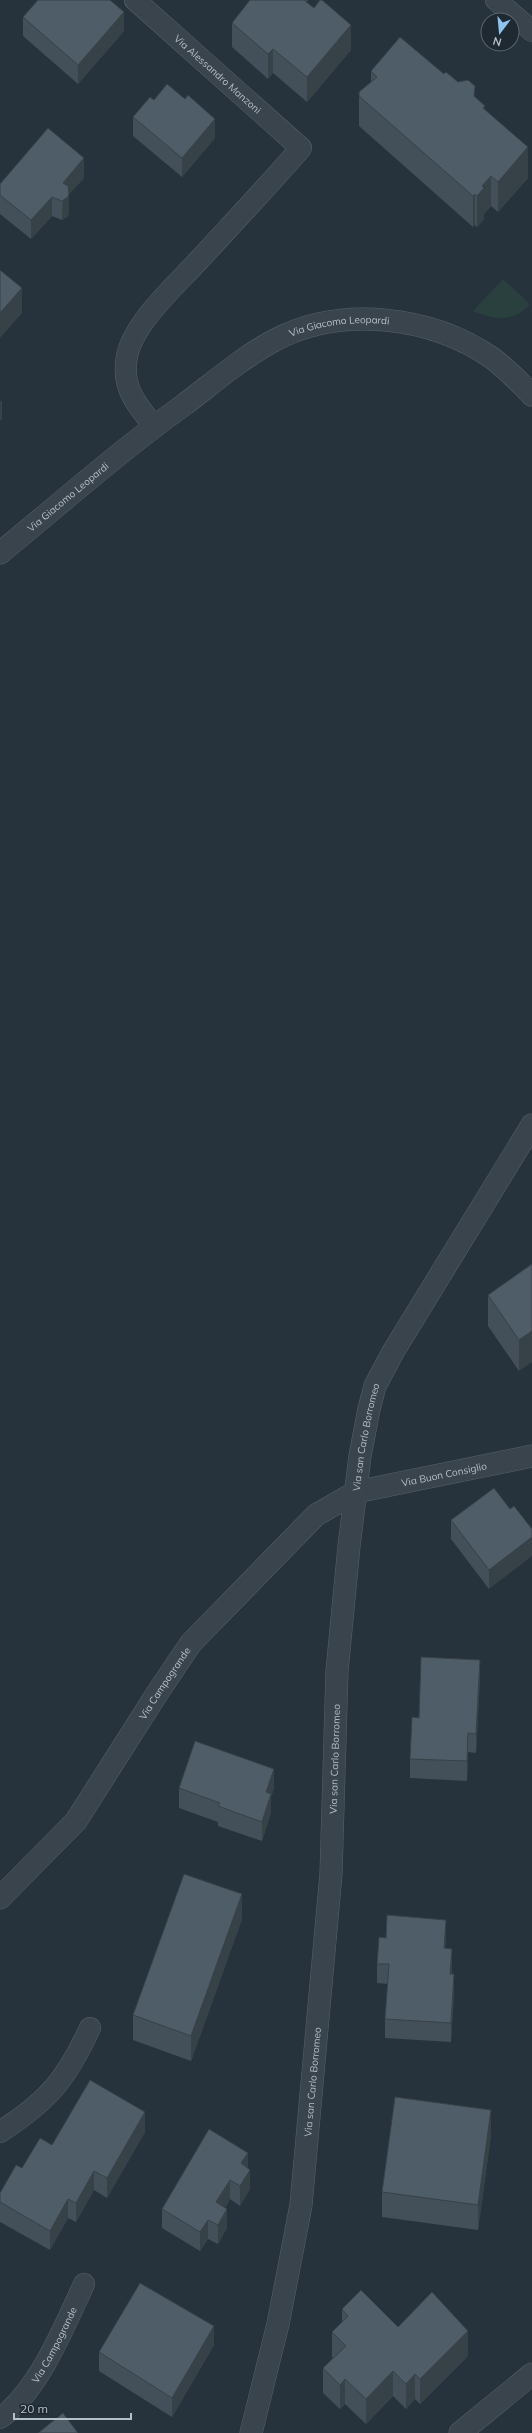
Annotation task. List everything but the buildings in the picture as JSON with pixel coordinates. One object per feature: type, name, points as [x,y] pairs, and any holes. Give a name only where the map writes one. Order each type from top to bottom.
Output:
[{"type":"street","name":"Via Giacomo Leopardi","points":[[0,553],[154,426],[257,350],[276,340],[310,327],[348,320],[397,322],[448,336],[492,358],[532,395]]},
{"type":"street","name":"Via san Carlo Borromeo","points":[[251,2433],[278,2324],[300,2204],[331,1874],[337,1671],[356,1492],[364,1434],[375,1386],[393,1352],[532,1125]]},
{"type":"street","name":"Via Buon Consiglio","points":[[356,1492],[532,1456]]},
{"type":"street","name":"Via Campogrande","points":[[0,1898],[76,1821],[158,1692],[191,1644],[316,1515],[356,1492]]},
{"type":"street","points":[[460,2433],[532,2374]]},
{"type":"lane","name":"Via Alessandro Manzoni","points":[[135,0],[301,148],[156,308],[132,341],[126,366],[128,389],[131,396],[154,426]]},
{"type":"lane","points":[[496,0],[532,31]]},
{"type":"lane","points":[[0,2132],[52,2092],[72,2065],[90,2028]]},
{"type":"lane","name":"Via Campogrande","points":[[0,2418],[21,2397],[40,2371],[56,2344],[84,2284]]},
{"type":"green space","points":[[503,279],[530,304],[517,314],[503,318],[496,318],[473,311]]}]
